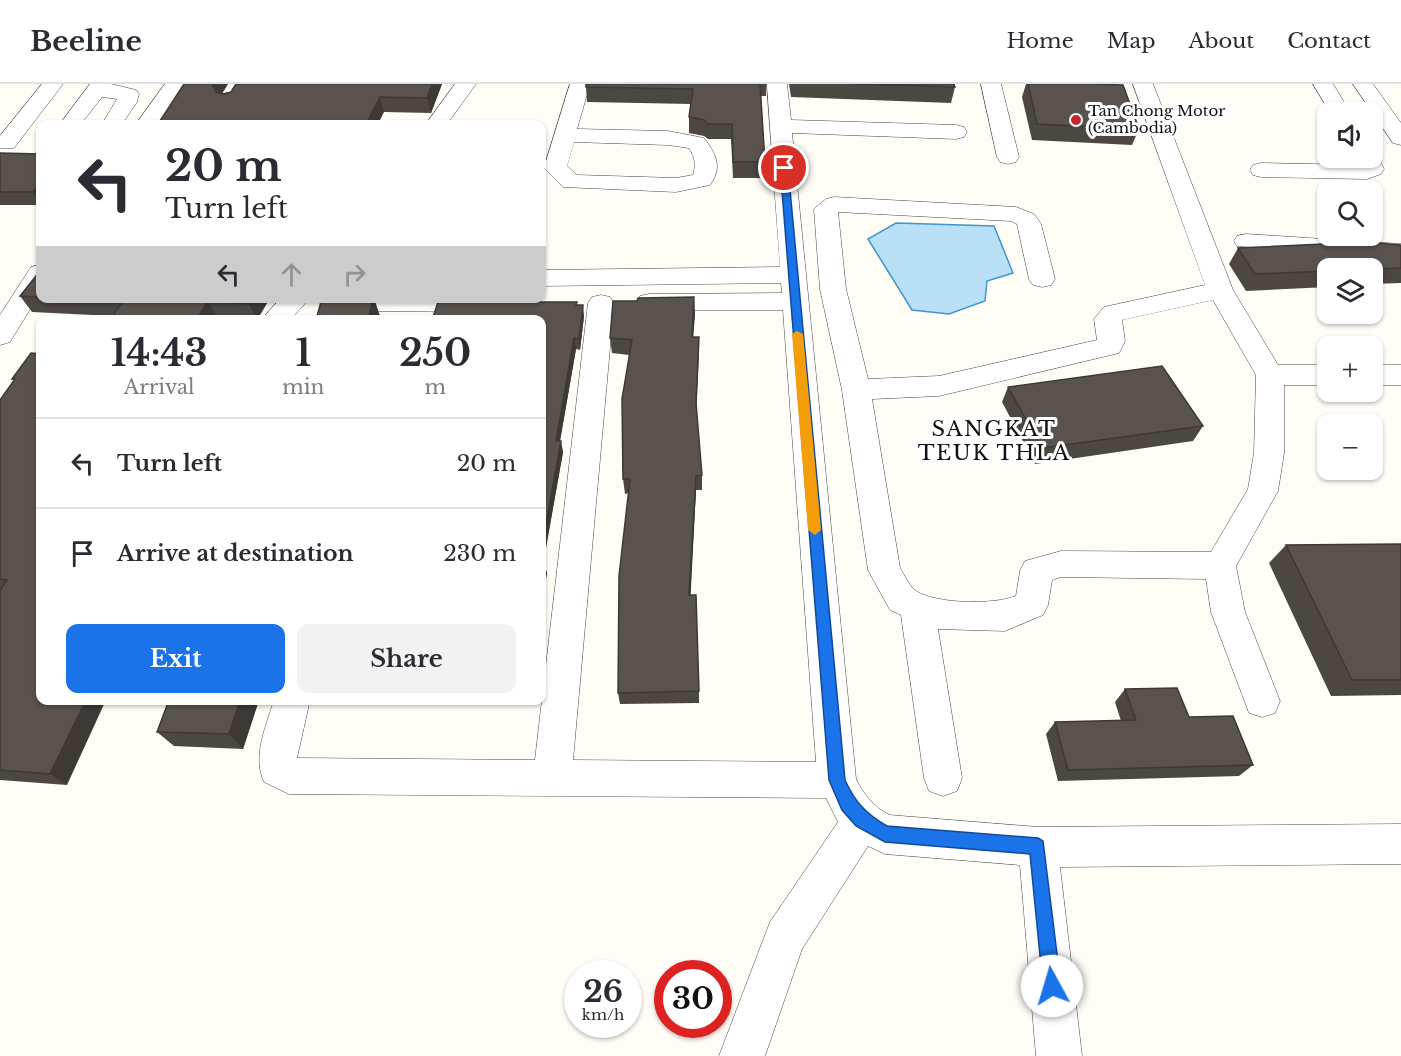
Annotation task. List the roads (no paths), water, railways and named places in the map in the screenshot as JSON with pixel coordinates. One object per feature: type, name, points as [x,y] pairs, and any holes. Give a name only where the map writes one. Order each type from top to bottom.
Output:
[{"type":"street","points":[[6,143],[53,84]]},
{"type":"street","points":[[149,120],[176,84]]},
{"type":"street","points":[[439,120],[466,84]]},
{"type":"street","points":[[565,135],[668,138],[696,143],[706,155],[706,170],[702,180],[676,185],[571,182],[555,168],[580,84]]},
{"type":"street","points":[[777,84],[837,780],[848,804],[862,821],[885,834],[1038,847],[1401,844]]},
{"type":"street","points":[[991,84],[1008,157]]},
{"type":"street","points":[[1143,84],[1220,290],[1270,375],[1269,453],[1263,491],[1247,515],[1220,566],[1228,612],[1262,701]]},
{"type":"street","points":[[1323,84],[1334,102]]},
{"type":"street","points":[[1363,84],[1401,138]]},
{"type":"street","points":[[73,120],[99,87],[129,94],[127,102],[115,120]]},
{"type":"street","points":[[780,126],[956,132]]},
{"type":"street","points":[[1261,170],[1367,172],[1373,168]]},
{"type":"street","points":[[1042,279],[1029,224],[1026,219],[1016,214],[828,205],[826,209],[833,288],[856,390],[884,570],[902,600],[935,614],[1005,616],[1031,605],[1037,571],[1060,564],[1220,566]]},
{"type":"street","points":[[1246,241],[1401,252]]},
{"type":"street","points":[[546,278],[793,288]]},
{"type":"street","points":[[0,336],[36,279]]},
{"type":"street","points":[[552,778],[590,303],[793,288]]},
{"type":"street","points":[[856,390],[939,386],[1109,346],[1111,341],[1107,319],[1113,313],[1220,290]]},
{"type":"street","points":[[279,315],[292,303]]},
{"type":"street","points":[[368,303],[400,312],[508,303]]},
{"type":"street","points":[[1270,375],[1317,375]]},
{"type":"street","points":[[1383,375],[1401,375]]},
{"type":"street","points":[[916,606],[943,778]]},
{"type":"street","points":[[291,705],[278,753],[277,770],[289,776],[837,780]]},
{"type":"street","points":[[742,1056],[785,937],[862,821]]},
{"type":"street","points":[[1038,847],[1059,1056]]},
{"type":"water","points":[[896,223],[994,226],[1013,273],[987,281],[985,301],[949,314],[912,310],[868,239]]},
{"type":"place","name":"Tan Chong Motor (Cambodia)","points":[[1076,120]]},
{"type":"district","name":"SANGKAT TEUK THLA","points":[[994,441]]}]
